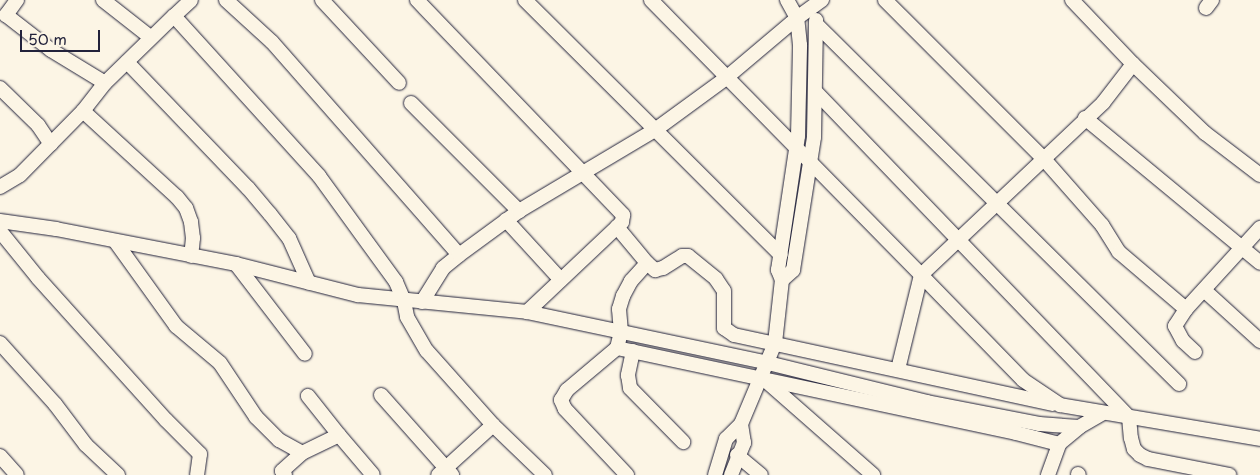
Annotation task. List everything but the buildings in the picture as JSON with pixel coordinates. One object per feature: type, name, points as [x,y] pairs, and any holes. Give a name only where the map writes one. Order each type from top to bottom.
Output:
[{"type":"street","points":[[17,0],[6,15],[51,50],[105,83]]},
{"type":"street","points":[[103,0],[150,37]]},
{"type":"street","points":[[3,182],[51,144],[83,111],[105,83],[150,37],[191,0]]},
{"type":"street","points":[[226,0],[272,42],[459,255]]},
{"type":"street","points":[[322,0],[399,84]]},
{"type":"street","points":[[417,0],[623,215],[622,222],[528,312]]},
{"type":"street","points":[[525,0],[780,255]]},
{"type":"street","points":[[651,0],[1023,380],[1060,405]]},
{"type":"street","points":[[715,475],[726,438],[741,424],[762,378],[775,343],[782,280],[778,270],[796,148],[800,45],[797,18],[787,0]]},
{"type":"street","points":[[885,0],[1043,158],[1102,225],[1119,252],[1186,309]]},
{"type":"street","points":[[1072,0],[1132,64],[1205,132],[1260,175]]},
{"type":"street","points":[[422,302],[443,268],[459,255],[519,211],[655,130],[726,78],[817,2]]},
{"type":"street","points":[[782,280],[793,270],[814,137],[817,2]]},
{"type":"street","points":[[174,16],[319,176],[396,282],[404,301],[407,317],[427,351],[493,425],[545,475]]},
{"type":"street","points":[[816,25],[1179,384]]},
{"type":"street","points":[[127,62],[248,188],[270,214],[289,238],[309,283]]},
{"type":"street","points":[[898,370],[921,275],[1103,102],[1132,64]]},
{"type":"street","points":[[0,88],[38,125],[51,144]]},
{"type":"street","points":[[815,91],[1129,417],[1134,449],[1140,455],[1148,459],[1229,475]]},
{"type":"street","points":[[411,103],[519,211]]},
{"type":"street","points":[[83,111],[177,197],[186,208],[191,222],[193,238],[191,256]]},
{"type":"street","points":[[1084,118],[1240,249],[1260,263]]},
{"type":"street","points":[[506,220],[561,280]]},
{"type":"street","points":[[0,221],[56,229],[236,264],[358,295],[528,312],[768,363],[927,402],[1039,424],[1080,427]]},
{"type":"street","points":[[617,227],[655,270],[663,268],[682,256],[688,256],[721,285],[724,292],[722,322],[728,332],[1060,405],[1260,439]]},
{"type":"street","points":[[1195,352],[1183,342],[1175,326],[1186,309],[1260,228]]},
{"type":"street","points":[[0,231],[38,278],[166,420],[200,454],[197,475]]},
{"type":"street","points":[[114,241],[176,326],[220,363],[256,417],[279,440],[302,453]]},
{"type":"street","points":[[627,475],[565,409],[561,400],[567,390],[616,348],[621,332],[619,309],[623,296],[631,281],[647,263]]},
{"type":"street","points":[[236,264],[305,354]]},
{"type":"street","points":[[1204,290],[1260,341]]},
{"type":"street","points":[[0,344],[55,404],[86,445],[118,475]]},
{"type":"street","points":[[616,348],[1032,436],[1059,444]]},
{"type":"street","points":[[633,351],[628,375],[630,388],[683,442]]},
{"type":"street","points":[[762,378],[873,475]]},
{"type":"street","points":[[381,395],[445,473],[493,425]]},
{"type":"street","points":[[308,396],[373,475]]},
{"type":"street","points":[[1048,475],[1059,444],[1080,427],[1103,413]]},
{"type":"street","points":[[731,475],[737,455],[744,442],[741,424]]},
{"type":"street","points":[[285,475],[282,471],[302,453],[339,435]]},
{"type":"street","points":[[737,455],[760,475]]},
{"type":"street","points":[[0,456],[17,475]]}]
